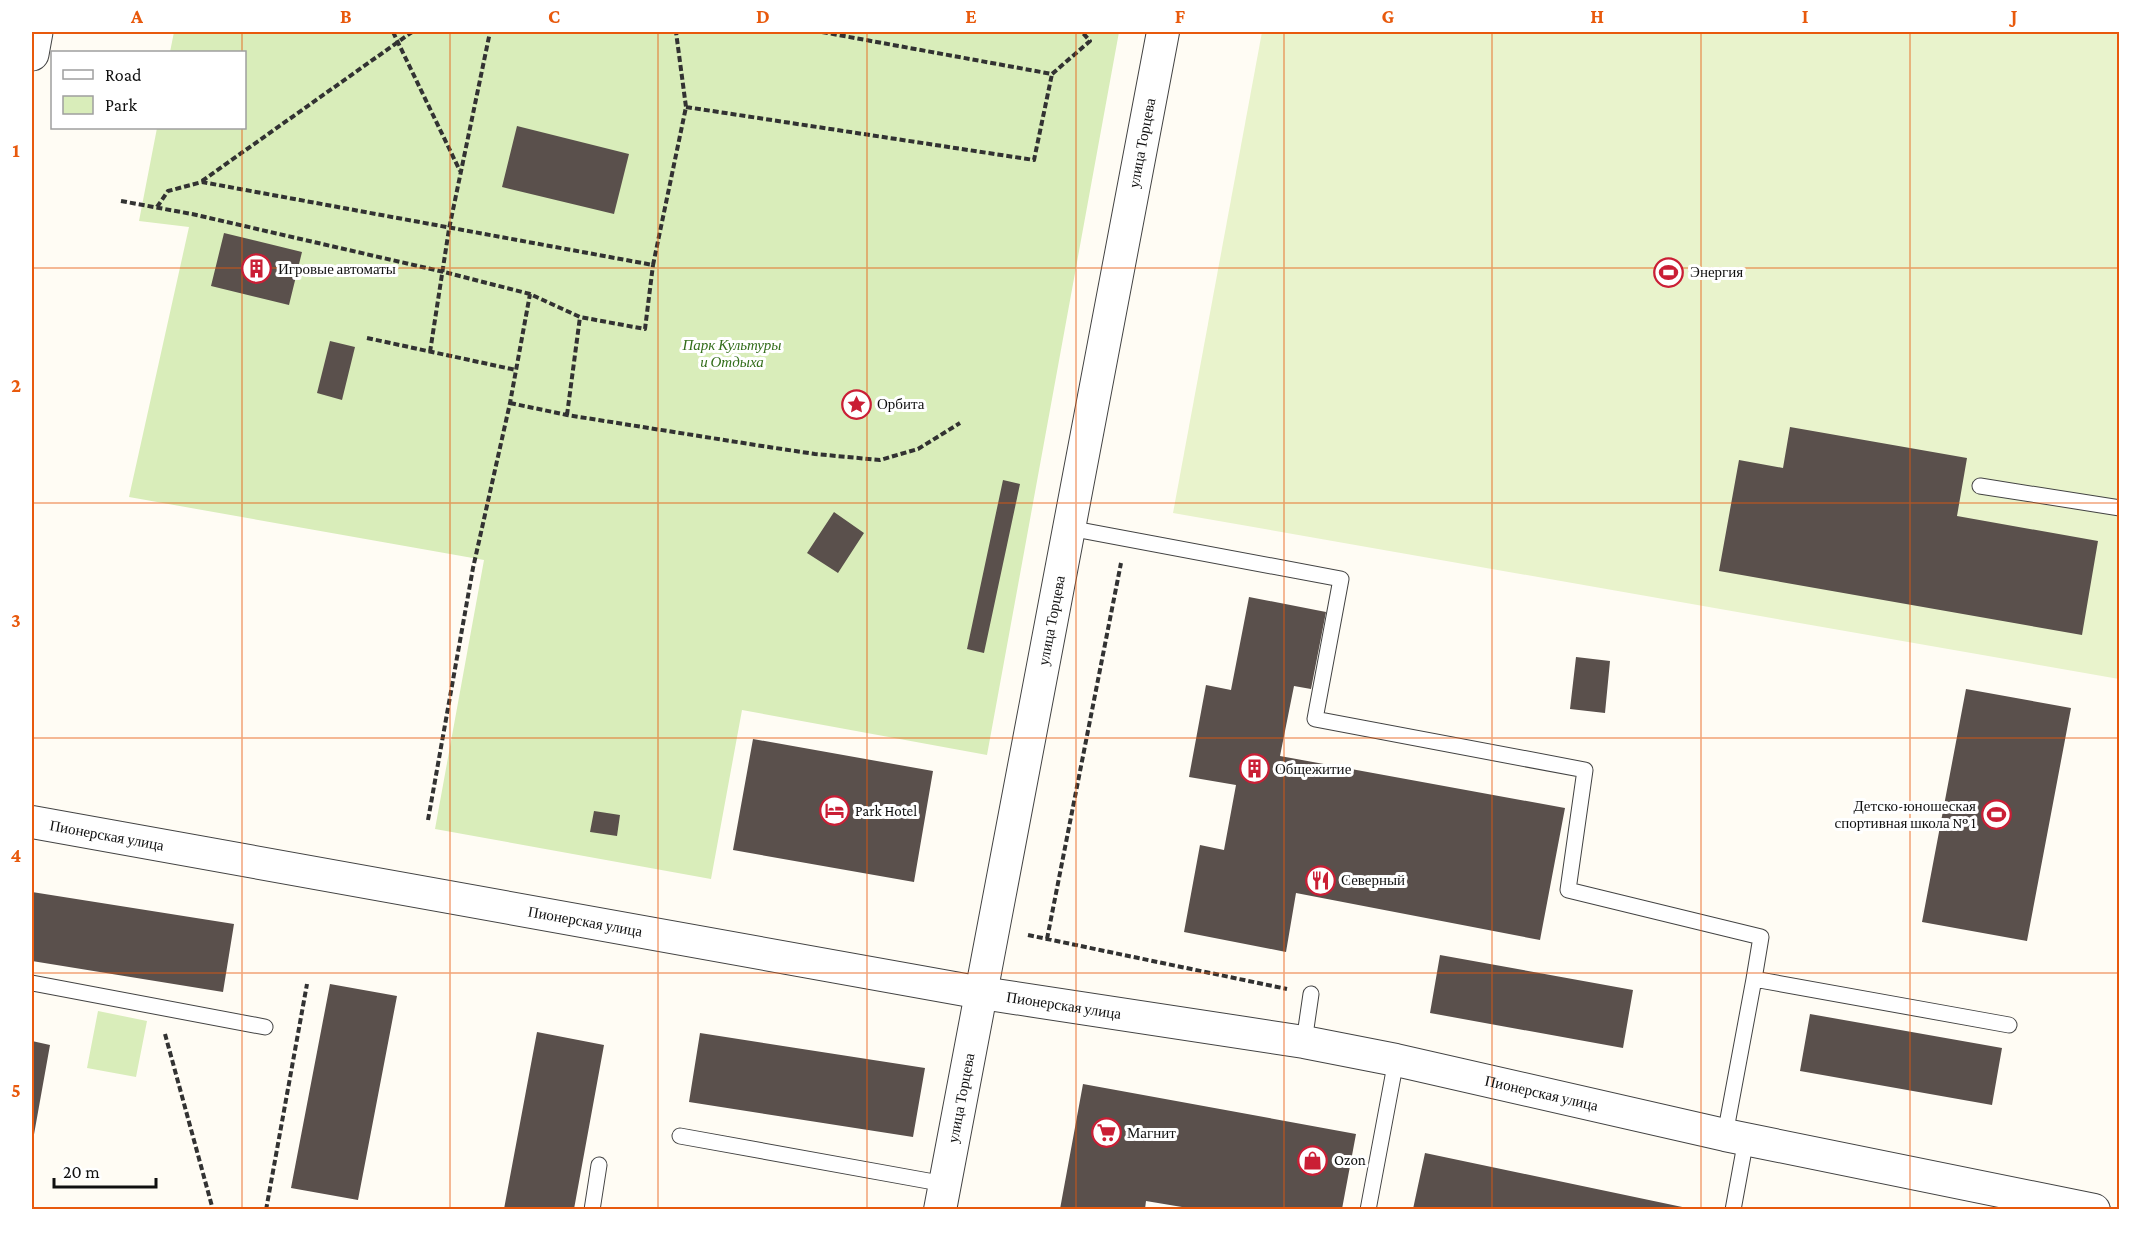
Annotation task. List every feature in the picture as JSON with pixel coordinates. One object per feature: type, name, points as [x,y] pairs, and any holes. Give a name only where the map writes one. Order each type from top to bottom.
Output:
[{"type":"street","points":[[32,54],[36,32]]},
{"type":"street","name":"улица Торцева","points":[[942,1197],[1163,32]]},
{"type":"street","name":"Пионерская улица","points":[[32,822],[982,993],[1304,1042],[1396,1060],[1735,1137],[2094,1209]]},
{"type":"lane","points":[[1980,486],[2120,508]]},
{"type":"lane","points":[[1069,528],[1341,579],[1315,719],[1586,770],[1568,890],[1761,937],[1735,1137],[1733,1209]]},
{"type":"lane","points":[[1754,979],[2009,1025]]},
{"type":"lane","points":[[32,983],[265,1027]]},
{"type":"lane","points":[[1304,1042],[1311,994]]},
{"type":"lane","points":[[1368,1209],[1396,1060]]},
{"type":"lane","points":[[680,1136],[942,1197]]},
{"type":"lane","points":[[592,1209],[599,1166]]},
{"type":"path","points":[[393,32],[461,173]]},
{"type":"path","points":[[158,207],[168,191],[202,182],[412,32]]},
{"type":"path","points":[[430,352],[449,229],[490,32]]},
{"type":"path","points":[[121,201],[158,207],[444,272],[530,294],[580,317],[645,330],[653,266],[686,107],[676,32]]},
{"type":"path","points":[[822,32],[1053,74]]},
{"type":"path","points":[[686,107],[1034,160],[1053,74],[1090,41],[1082,32]]},
{"type":"path","points":[[202,182],[653,266]]},
{"type":"path","points":[[428,820],[473,568],[510,403],[530,294]]},
{"type":"path","points":[[567,415],[580,317]]},
{"type":"path","points":[[367,338],[516,370]]},
{"type":"path","points":[[510,403],[567,415],[762,447],[880,460],[918,449],[960,423]]},
{"type":"path","points":[[1047,939],[1126,539]]},
{"type":"path","points":[[1028,935],[1311,994]]},
{"type":"path","points":[[266,1209],[307,984]]},
{"type":"path","points":[[158,1007],[213,1209]]},
{"type":"green space","name":"Парк Культуры и Отдыха","points":[[174,32],[1119,32],[987,755],[742,710],[711,879],[435,829],[484,560],[129,497],[189,227],[139,221],[157,129],[246,129],[246,51],[170,51]]},
{"type":"green space","name":"Энергия","points":[[1262,32],[2119,32],[2119,679],[1173,513]]},
{"type":"green space","points":[[98,1011],[147,1021],[136,1077],[87,1068]]},
{"type":"building","points":[[517,126],[629,154],[614,214],[502,187]]},
{"type":"building","name":"Игровые автоматы","points":[[224,233],[302,252],[289,305],[211,286]]},
{"type":"building","points":[[330,341],[355,347],[342,400],[317,393]]},
{"type":"building","points":[[1790,427],[1967,458],[1957,516],[2098,541],[2082,635],[1719,571],[1739,460],[1783,468]]},
{"type":"building","points":[[1003,480],[1020,484],[984,653],[967,649]]},
{"type":"building","points":[[834,512],[864,533],[838,573],[807,553]]},
{"type":"building","points":[[1249,597],[1326,612],[1311,689],[1294,686],[1280,756],[1565,808],[1540,940],[1296,893],[1286,952],[1184,932],[1200,845],[1224,850],[1236,785],[1189,777],[1206,685],[1231,690]]},
{"type":"building","points":[[1576,657],[1610,661],[1605,713],[1570,709]]},
{"type":"building","name":"Детско-юношеская спортивная школа № 1","points":[[1966,689],[2071,708],[2027,941],[1922,922]]},
{"type":"building","name":"Park Hotel","points":[[753,739],[933,771],[914,882],[733,850]]},
{"type":"building","points":[[594,811],[620,815],[617,836],[590,832]]},
{"type":"building","points":[[32,892],[234,924],[223,992],[32,961]]},
{"type":"building","points":[[1440,955],[1633,990],[1623,1048],[1430,1013]]},
{"type":"building","points":[[330,984],[397,996],[358,1200],[291,1188]]},
{"type":"building","points":[[1810,1014],[2002,1048],[1992,1105],[1800,1071]]},
{"type":"building","points":[[537,1032],[604,1045],[574,1209],[504,1209]]},
{"type":"building","points":[[700,1033],[925,1068],[913,1137],[689,1102]]},
{"type":"building","points":[[32,1041],[50,1045],[33,1140],[32,1139]]},
{"type":"building","points":[[1083,1084],[1356,1134],[1342,1209],[1194,1209],[1146,1201],[1145,1209],[1060,1209]]},
{"type":"building","points":[[1425,1153],[1687,1208],[1687,1209],[1413,1209]]},
{"type":"place","name":"Игровые автоматы","points":[[257,269]]},
{"type":"place","name":"Энергия","points":[[1669,272]]},
{"type":"place","name":"Орбита","points":[[856,404]]},
{"type":"place","name":"Общежитие","points":[[1254,769]]},
{"type":"place","name":"Park Hotel","points":[[834,811]]},
{"type":"place","name":"Детско-юношеская спортивная школа № 1","points":[[1997,815]]},
{"type":"place","name":"Северный","points":[[1320,880]]},
{"type":"place","name":"Магнит","points":[[1106,1133]]},
{"type":"place","name":"Ozon","points":[[1313,1160]]}]
